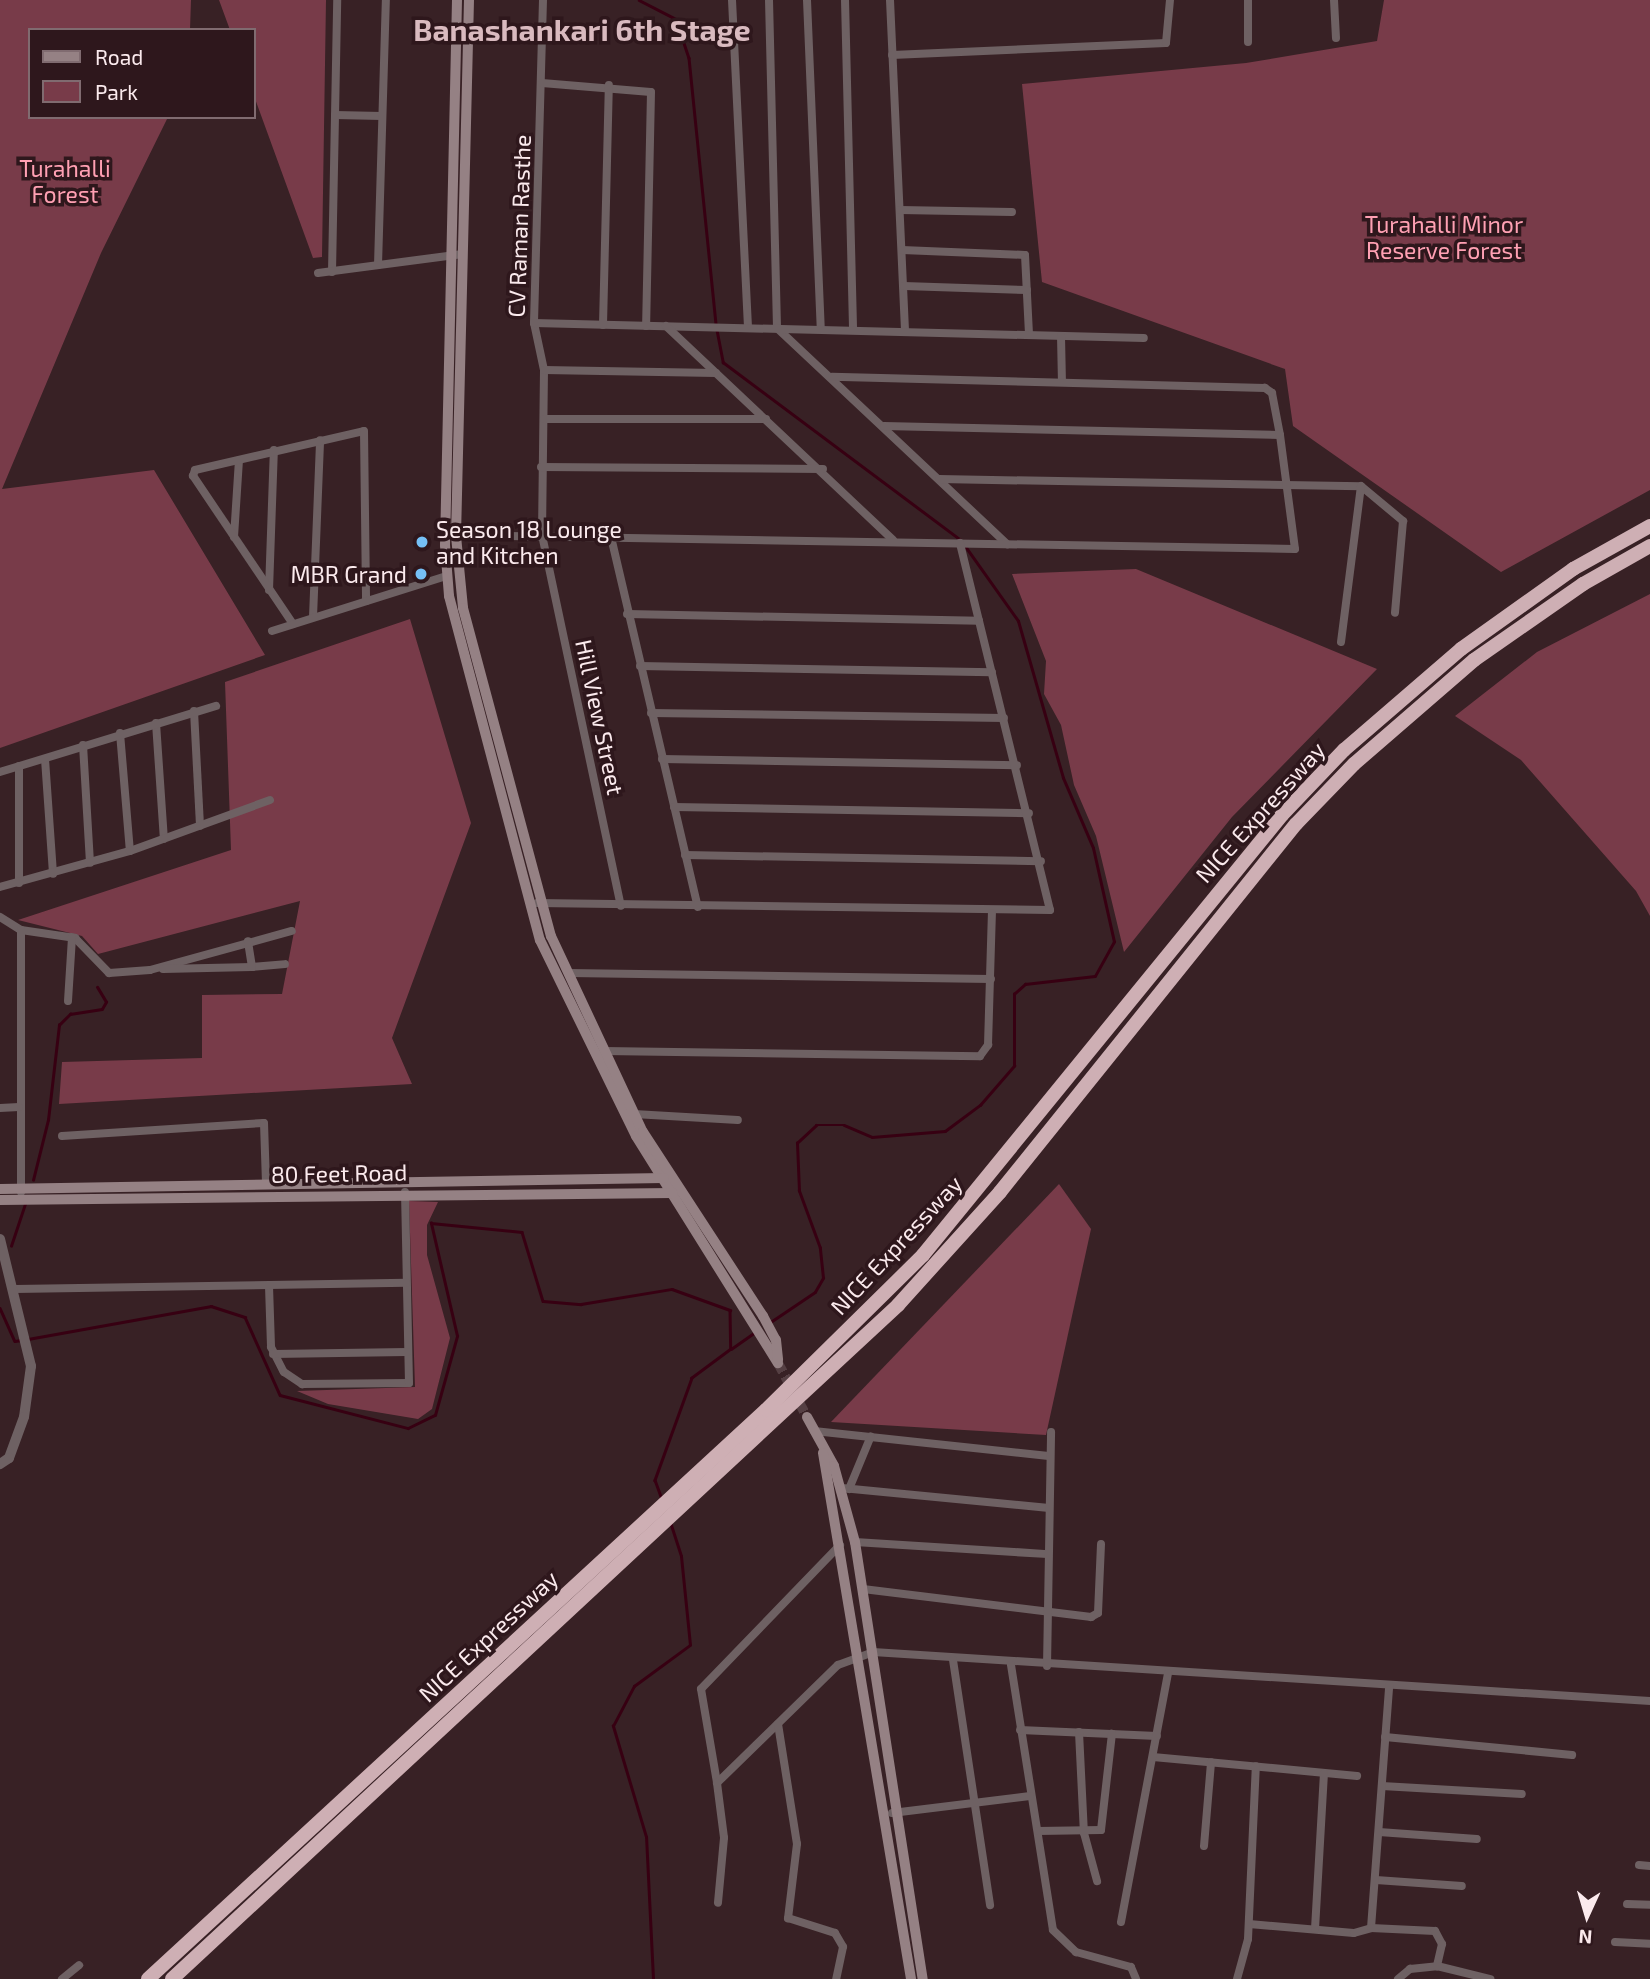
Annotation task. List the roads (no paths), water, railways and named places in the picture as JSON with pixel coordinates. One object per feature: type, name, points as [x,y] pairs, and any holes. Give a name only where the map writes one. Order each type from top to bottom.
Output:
[{"type":"highway","name":"NICE Expressway","points":[[148,1979],[647,1519],[923,1255],[1282,815],[1344,750],[1461,649],[1573,569],[1650,526]]},
{"type":"highway","name":"NICE Expressway","points":[[172,1979],[677,1513],[935,1265],[1009,1182],[1288,834],[1354,764],[1474,660],[1583,584],[1650,547]]},
{"type":"main road","points":[[457,0],[451,254],[451,536],[463,608],[535,903],[665,1178]]},
{"type":"main road","points":[[469,0],[463,254],[451,536],[446,576],[535,903],[590,1049],[665,1178],[763,1316],[771,1342],[752,1321],[675,1193]]},
{"type":"main road","name":"80 Feet Road","points":[[0,1200],[21,1194],[266,1184],[665,1178]]},
{"type":"main road","name":"80 Feet Road","points":[[0,1189],[21,1194],[675,1193]]},
{"type":"main road","points":[[807,1418],[823,1453],[846,1489],[873,1652],[911,1979]]},
{"type":"main road","points":[[823,1453],[842,1543],[859,1657],[923,1979]]},
{"type":"street","points":[[332,272],[337,0]]},
{"type":"street","points":[[378,265],[386,0]]},
{"type":"street","name":"CV Raman Rasthe","points":[[542,535],[544,370],[534,323],[543,0]]},
{"type":"street","points":[[732,0],[748,326]]},
{"type":"street","points":[[769,0],[777,327],[1007,544]]},
{"type":"street","points":[[807,0],[821,329]]},
{"type":"street","points":[[845,0],[853,329]]},
{"type":"street","points":[[890,0],[905,331]]},
{"type":"street","points":[[892,55],[1166,43],[1170,0]]},
{"type":"street","points":[[1248,0],[1248,42]]},
{"type":"street","points":[[1334,0],[1336,38]]},
{"type":"street","points":[[542,83],[609,85],[652,94],[646,326]]},
{"type":"street","points":[[603,325],[609,85]]},
{"type":"street","points":[[335,115],[382,116]]},
{"type":"street","points":[[900,210],[1012,212]]},
{"type":"street","points":[[902,250],[1025,255],[1028,334]]},
{"type":"street","points":[[318,274],[463,254]]},
{"type":"street","points":[[904,286],[1027,290]]},
{"type":"street","points":[[534,323],[748,326],[1144,338]]},
{"type":"street","points":[[666,326],[823,468],[893,540]]},
{"type":"street","points":[[1061,336],[1062,382]]},
{"type":"street","points":[[544,370],[716,373]]},
{"type":"street","points":[[451,536],[893,540],[1291,552],[1287,482],[1280,435],[1272,393],[1265,388],[832,377]]},
{"type":"street","points":[[544,419],[766,419]]},
{"type":"street","points":[[884,426],[1280,435]]},
{"type":"street","points":[[293,624],[192,473],[274,450],[365,432],[366,601]]},
{"type":"street","points":[[313,617],[320,440]]},
{"type":"street","points":[[269,590],[274,450]]},
{"type":"street","points":[[234,538],[239,460]]},
{"type":"street","points":[[541,467],[823,468]]},
{"type":"street","points":[[939,478],[1287,482],[1361,486],[1403,521],[1395,612]]},
{"type":"street","points":[[1341,642],[1361,486]]},
{"type":"street","name":"Hill View Street","points":[[542,535],[621,906]]},
{"type":"street","points":[[611,537],[698,907]]},
{"type":"street","points":[[535,903],[992,912],[1050,910],[1041,861],[960,543]]},
{"type":"street","points":[[272,631],[446,576]]},
{"type":"street","points":[[627,614],[979,621]]},
{"type":"street","points":[[640,666],[992,672]]},
{"type":"street","points":[[0,772],[120,733],[216,706]]},
{"type":"street","points":[[194,711],[200,826]]},
{"type":"street","points":[[651,713],[1004,718]]},
{"type":"street","points":[[156,723],[164,839]]},
{"type":"street","points":[[120,733],[130,851]]},
{"type":"street","points":[[83,745],[90,863]]},
{"type":"street","points":[[45,758],[53,874]]},
{"type":"street","points":[[662,759],[1017,765]]},
{"type":"street","points":[[19,766],[19,883]]},
{"type":"street","points":[[0,887],[130,851],[270,800]]},
{"type":"street","points":[[674,807],[1029,813]]},
{"type":"street","points":[[685,855],[1041,861]]},
{"type":"street","points":[[604,1051],[980,1056],[988,1045],[992,912]]},
{"type":"street","points":[[0,916],[21,929],[72,937],[107,973],[285,964]]},
{"type":"street","points":[[21,929],[21,1194]]},
{"type":"street","points":[[149,970],[292,931]]},
{"type":"street","points":[[68,1001],[72,937]]},
{"type":"street","points":[[248,941],[252,967]]},
{"type":"street","points":[[569,973],[990,979]]},
{"type":"street","points":[[0,1108],[19,1107]]},
{"type":"street","points":[[634,1114],[738,1120]]},
{"type":"street","points":[[62,1136],[264,1123],[266,1184]]},
{"type":"street","points":[[269,1286],[273,1354],[284,1372],[302,1384],[409,1383],[405,1192]]},
{"type":"street","points":[[0,1239],[28,1344],[31,1373],[24,1417],[9,1458],[0,1464]]},
{"type":"street","points":[[15,1289],[406,1283]]},
{"type":"street","points":[[273,1354],[407,1352]]},
{"type":"street","points":[[814,1431],[1049,1456]]},
{"type":"street","points":[[1047,1666],[1051,1432]]},
{"type":"street","points":[[871,1436],[846,1489],[1049,1508]]},
{"type":"street","points":[[855,1542],[1048,1554]]},
{"type":"street","points":[[718,1903],[724,1838],[718,1783],[701,1689],[842,1543]]},
{"type":"street","points":[[863,1590],[1046,1614],[1098,1613],[1101,1544]]},
{"type":"street","points":[[718,1783],[838,1665],[873,1652],[1011,1665],[1650,1701]]},
{"type":"street","points":[[953,1660],[977,1804],[990,1905]]},
{"type":"street","points":[[1011,1665],[1030,1796],[1057,1938],[1076,1952],[1131,1967],[1136,1979]]},
{"type":"street","points":[[1121,1922],[1168,1673]]},
{"type":"street","points":[[1371,1928],[1389,1686]]},
{"type":"street","points":[[778,1724],[797,1844],[788,1918],[835,1933],[842,1947],[836,1979]]},
{"type":"street","points":[[1020,1730],[1157,1736]]},
{"type":"street","points":[[1079,1732],[1084,1833],[1097,1881]]},
{"type":"street","points":[[1038,1831],[1084,1833],[1103,1826],[1112,1734]]},
{"type":"street","points":[[1385,1737],[1572,1755]]},
{"type":"street","points":[[1153,1757],[1357,1776]]},
{"type":"street","points":[[1204,1846],[1211,1762]]},
{"type":"street","points":[[1237,1979],[1249,1924],[1256,1766]]},
{"type":"street","points":[[1315,1928],[1324,1773]]},
{"type":"street","points":[[1382,1786],[1522,1794]]},
{"type":"street","points":[[891,1813],[1030,1796]]},
{"type":"street","points":[[1379,1832],[1477,1839]]},
{"type":"street","points":[[1639,1865],[1650,1866]]},
{"type":"street","points":[[1376,1880],[1462,1886]]},
{"type":"street","points":[[1627,1904],[1650,1905]]},
{"type":"street","points":[[1249,1924],[1354,1933],[1371,1928],[1435,1931],[1442,1944],[1437,1966]]},
{"type":"street","points":[[1615,1942],[1650,1944]]},
{"type":"street","points":[[62,1979],[79,1965]]},
{"type":"street","points":[[1398,1979],[1410,1969],[1437,1966],[1490,1979]]},
{"type":"waterway","points":[[639,0],[676,19],[689,58],[716,324]]},
{"type":"waterway","points":[[717,330],[723,362],[961,540]]},
{"type":"waterway","points":[[769,1323],[815,1292],[823,1278],[820,1248],[799,1191],[797,1143],[816,1125],[844,1125],[872,1137],[945,1131],[980,1105],[1014,1066],[1014,994],[1025,984],[1095,976],[1114,942],[1093,848],[1063,778],[1018,621],[964,545]]},
{"type":"waterway","points":[[33,1180],[48,1120],[59,1025],[70,1014],[102,1009],[106,1002],[97,987]]},
{"type":"waterway","points":[[11,1246],[25,1204]]},
{"type":"waterway","points":[[28,1339],[211,1306],[245,1317],[280,1395],[408,1428],[435,1415],[457,1336],[431,1223],[522,1232],[543,1301],[581,1304],[672,1289],[730,1310],[731,1349],[692,1378],[655,1480],[662,1499]]},
{"type":"waterway","points":[[0,1308],[15,1341],[21,1340]]},
{"type":"waterway","points":[[731,1349],[755,1332]]},
{"type":"waterway","points":[[653,1979],[646,1837],[613,1726],[634,1686],[690,1645],[681,1556],[671,1525]]},
{"type":"tunnel","points":[[778,1363],[807,1417]]},
{"type":"place","name":"Season 18 Lounge and Kitchen","points":[[422,542]]},
{"type":"place","name":"MBR Grand","points":[[421,574]]},
{"type":"district","name":"Banashankari 6th Stage","points":[[582,29]]},
{"type":"park label","name":"Turahalli Forest","points":[[65,181]]},
{"type":"park label","name":"Turahalli Minor Reserve Forest","points":[[1444,237]]}]
